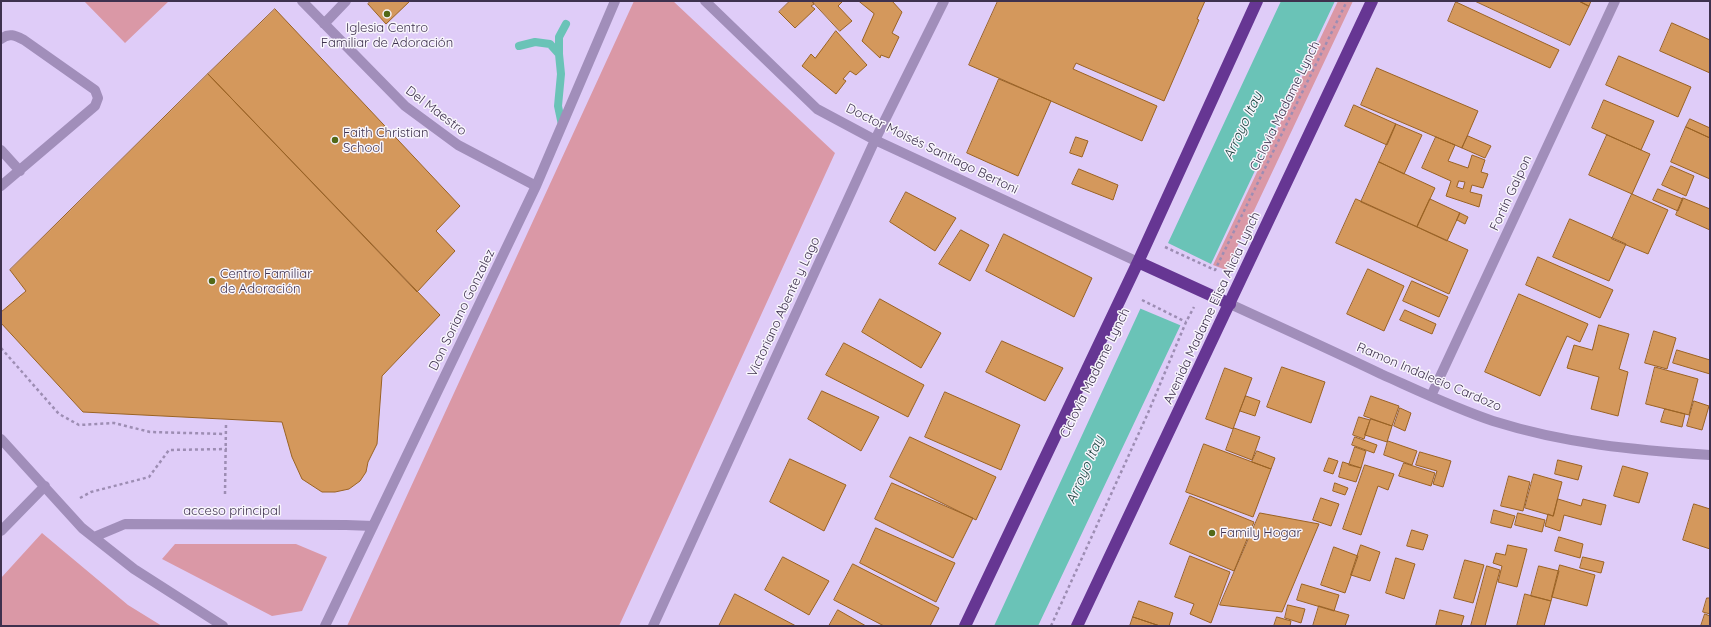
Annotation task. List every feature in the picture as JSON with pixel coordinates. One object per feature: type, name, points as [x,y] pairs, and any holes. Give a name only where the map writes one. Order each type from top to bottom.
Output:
[{"type":"highway","points":[[965,626],[1138,262],[1257,1]]},
{"type":"highway","name":"Avenida Madame Elisa Alicia Lynch","points":[[1077,626],[1372,1]]},
{"type":"highway","name":"Doctor Moisés Santiago Bertoni","points":[[1138,262],[1154,268]]},
{"type":"highway","name":"Ramon Indalecio Cardozo","points":[[1154,268],[1230,304]]},
{"type":"street","name":"Del Maestro","points":[[302,1],[405,106],[458,145],[536,186]]},
{"type":"street","points":[[324,24],[346,1]]},
{"type":"street","name":"Don Soriano Gonzalez","points":[[325,626],[536,186],[615,1]]},
{"type":"street","name":"Doctor Moisés Santiago Bertoni","points":[[705,1],[818,108],[875,140],[1138,262]]},
{"type":"street","name":"Victoriano Abente y Lago","points":[[652,626],[875,140],[944,1]]},
{"type":"street","name":"Fortín Galpon","points":[[1431,396],[1614,1]]},
{"type":"street","points":[[1,39],[4,36],[12,35],[24,40],[95,90],[98,98],[95,106],[1,186]]},
{"type":"street","points":[[1,150],[20,171]]},
{"type":"street","name":"Ramon Indalecio Cardozo","points":[[1230,304],[1431,396],[1492,420],[1563,439],[1632,450],[1710,455]]},
{"type":"street","points":[[1,439],[82,528],[134,569],[223,626]]},
{"type":"street","points":[[1,531],[45,486]]},
{"type":"street","name":"acceso principal","points":[[94,538],[125,524],[372,526]]},
{"type":"path","name":"Ciclovia Madame Lynch","points":[[1166,239],[1163,246],[1215,270],[1347,1]]},
{"type":"path","name":"Ciclovia Madame Lynch","points":[[1051,626],[1142,427],[1186,322],[1142,300],[1139,305]]},
{"type":"path","points":[[1,348],[59,414],[79,425],[114,423],[150,432],[225,434]]},
{"type":"path","points":[[226,424],[226,494]]},
{"type":"path","points":[[91,492],[150,476],[168,450],[227,450]]},
{"type":"shaded area","points":[[84,1],[169,1],[125,43]]},
{"type":"shaded area","points":[[634,1],[673,1],[835,153],[619,626],[347,626]]},
{"type":"shaded area","points":[[1338,1],[1353,1],[1226,270],[1213,265]]},
{"type":"shaded area","points":[[42,533],[128,605],[162,626],[1,626],[1,578]]},
{"type":"shaded area","points":[[175,544],[296,544],[327,557],[302,611],[272,616],[162,559]]},
{"type":"water","name":"Arroyo Itay","points":[[1281,1],[1335,1],[1211,264],[1168,243]]},
{"type":"water","name":"Arroyo Itay","points":[[1143,303],[1182,322],[1038,626],[994,626]]},
{"type":"pier","points":[[1144,301],[1183,320],[1182,326],[1139,308]]},
{"type":"building","name":"Iglesia Centro Familiar de Adoración","points":[[371,1],[410,1],[386,24],[368,4]]},
{"type":"building","points":[[790,1],[812,1],[814,4],[811,6],[815,9],[795,28],[779,12]]},
{"type":"building","points":[[812,1],[843,1],[838,6],[852,21],[840,31]]},
{"type":"building","points":[[859,1],[892,1],[902,12],[892,33],[899,37],[889,58],[881,55],[880,58],[862,41],[874,14]]},
{"type":"building","points":[[998,1],[1205,1],[1197,19],[1199,20],[1164,101],[1076,63],[1073,69],[1157,106],[1142,141],[969,65]]},
{"type":"building","points":[[1475,1],[1579,1],[1589,6],[1570,45]]},
{"type":"building","points":[[1579,1],[1591,1],[1589,6]]},
{"type":"building","points":[[1456,2],[1559,50],[1550,68],[1448,21]]},
{"type":"building","name":"Faith Christian School","points":[[275,9],[460,206],[436,231],[455,251],[417,292],[208,74]]},
{"type":"building","points":[[1672,23],[1710,40],[1710,73],[1660,51]]},
{"type":"building","points":[[836,31],[867,65],[856,75],[850,71],[843,79],[846,81],[836,94],[802,66],[811,54],[815,58]]},
{"type":"building","points":[[1619,56],[1691,87],[1678,117],[1606,85]]},
{"type":"building","points":[[1377,68],[1478,111],[1462,148],[1361,105]]},
{"type":"building","name":"Centro Familiar de Adoración","points":[[208,74],[440,315],[382,376],[377,444],[368,462],[366,472],[360,481],[349,489],[335,492],[322,492],[302,479],[292,457],[282,422],[83,412],[1,323],[1,312],[26,291],[10,270]]},
{"type":"building","points":[[999,79],[1051,101],[1018,176],[967,153]]},
{"type":"building","points":[[1604,100],[1654,121],[1641,150],[1592,128]]},
{"type":"building","points":[[1354,105],[1396,124],[1387,145],[1345,126]]},
{"type":"building","points":[[1690,119],[1710,128],[1710,138],[1686,127]]},
{"type":"building","points":[[1396,124],[1422,135],[1404,174],[1379,162]]},
{"type":"building","points":[[1686,127],[1710,138],[1710,179],[1671,162]]},
{"type":"building","points":[[1607,135],[1650,154],[1632,194],[1589,175]]},
{"type":"building","points":[[1468,136],[1491,146],[1485,158],[1462,148]]},
{"type":"building","points":[[1076,137],[1088,141],[1082,157],[1070,153]]},
{"type":"building","points":[[1436,137],[1455,145],[1448,161],[1468,168],[1472,155],[1485,160],[1481,172],[1488,174],[1483,188],[1472,185],[1470,192],[1482,195],[1479,207],[1446,196],[1451,181],[1422,168]],"holes":[[[1459,181],[1465,182],[1463,189],[1457,187]]]},
{"type":"building","points":[[1379,162],[1435,188],[1417,227],[1361,202]]},
{"type":"building","points":[[1671,166],[1694,176],[1686,196],[1662,185]]},
{"type":"building","points":[[1079,169],[1118,185],[1113,200],[1072,184]]},
{"type":"building","points":[[1658,189],[1683,199],[1678,211],[1653,200]]},
{"type":"building","points":[[906,192],[956,218],[935,251],[890,222]]},
{"type":"building","points":[[1632,194],[1668,210],[1648,254],[1612,239]]},
{"type":"building","points":[[1683,198],[1710,209],[1710,230],[1676,215]]},
{"type":"building","points":[[1356,199],[1468,250],[1449,294],[1336,243]]},
{"type":"building","points":[[1430,199],[1460,213],[1447,241],[1417,227]]},
{"type":"building","points":[[1460,213],[1468,217],[1465,224],[1457,220]]},
{"type":"building","points":[[1570,219],[1626,244],[1609,281],[1553,257]]},
{"type":"building","points":[[961,230],[989,245],[970,281],[939,264]]},
{"type":"building","points":[[1004,234],[1092,278],[1074,317],[986,271]]},
{"type":"building","points":[[1538,257],[1613,290],[1600,318],[1526,285]]},
{"type":"building","points":[[1368,269],[1404,286],[1384,331],[1347,314]]},
{"type":"building","points":[[1412,281],[1448,297],[1439,317],[1403,301]]},
{"type":"building","points":[[1519,294],[1588,324],[1580,342],[1567,336],[1540,396],[1485,372]]},
{"type":"building","points":[[880,299],[941,333],[921,368],[862,332]]},
{"type":"building","points":[[1405,310],[1436,324],[1432,334],[1400,320]]},
{"type":"building","points":[[1599,325],[1629,334],[1619,369],[1628,372],[1618,416],[1591,409],[1599,377],[1567,368],[1574,345],[1592,350]]},
{"type":"building","points":[[1654,331],[1676,338],[1667,369],[1645,363]]},
{"type":"building","points":[[1002,341],[1063,368],[1045,401],[986,372]]},
{"type":"building","points":[[844,343],[924,385],[908,417],[826,375]]},
{"type":"building","points":[[1677,350],[1710,360],[1710,374],[1673,363]]},
{"type":"building","points":[[1282,367],[1325,382],[1311,423],[1267,407]]},
{"type":"building","points":[[1655,367],[1698,379],[1689,415],[1646,404]]},
{"type":"building","points":[[1225,368],[1252,378],[1233,429],[1206,419]]},
{"type":"building","points":[[822,391],[879,417],[861,451],[808,419]]},
{"type":"building","points":[[945,392],[1020,425],[1001,470],[925,437]]},
{"type":"building","points":[[1246,396],[1260,401],[1255,416],[1240,411]]},
{"type":"building","points":[[1371,396],[1399,406],[1392,426],[1364,416]]},
{"type":"building","points":[[1694,401],[1709,406],[1702,430],[1687,426]]},
{"type":"building","points":[[1400,408],[1411,413],[1405,431],[1394,426]]},
{"type":"building","points":[[1665,409],[1685,414],[1682,427],[1661,422]]},
{"type":"building","points":[[1359,417],[1370,420],[1364,439],[1353,435]]},
{"type":"building","points":[[1371,419],[1392,426],[1387,442],[1365,435]]},
{"type":"building","points":[[1234,428],[1260,437],[1252,460],[1226,450]]},
{"type":"building","points":[[910,437],[996,477],[976,520],[890,477]]},
{"type":"building","points":[[1355,437],[1377,445],[1374,453],[1352,445]]},
{"type":"building","points":[[1388,441],[1417,451],[1412,465],[1384,455]]},
{"type":"building","points":[[1204,444],[1271,469],[1253,517],[1186,492]]},
{"type":"building","points":[[1355,447],[1366,451],[1361,468],[1349,465]]},
{"type":"building","points":[[1257,451],[1275,458],[1271,469],[1252,462]]},
{"type":"building","points":[[1420,452],[1451,461],[1443,487],[1433,484],[1437,471],[1416,465]]},
{"type":"building","points":[[1329,458],[1338,461],[1333,474],[1324,471]]},
{"type":"building","points":[[790,459],[846,485],[824,531],[770,502]]},
{"type":"building","points":[[1558,460],[1582,466],[1578,480],[1555,474]]},
{"type":"building","points":[[1343,462],[1361,468],[1356,482],[1339,477]]},
{"type":"building","points":[[1404,463],[1435,473],[1431,486],[1399,476]]},
{"type":"building","points":[[1365,465],[1394,474],[1388,490],[1378,486],[1361,535],[1343,529]]},
{"type":"building","points":[[1623,466],[1648,473],[1639,503],[1614,496]]},
{"type":"building","points":[[1534,474],[1562,482],[1553,516],[1525,508]]},
{"type":"building","points":[[1509,476],[1530,482],[1523,511],[1501,506]]},
{"type":"building","points":[[892,483],[973,518],[953,558],[875,519]]},
{"type":"building","points":[[1335,483],[1348,488],[1345,495],[1333,491]]},
{"type":"building","name":"Family Hogar","points":[[1190,496],[1254,522],[1234,571],[1170,544]]},
{"type":"building","points":[[1321,498],[1339,504],[1331,526],[1313,520]]},
{"type":"building","points":[[1558,499],[1581,506],[1583,499],[1606,505],[1601,525],[1564,515],[1560,531],[1545,526],[1548,514],[1553,516]]},
{"type":"building","points":[[1694,504],[1710,509],[1710,549],[1683,540]]},
{"type":"building","points":[[1494,510],[1515,516],[1511,528],[1491,523]]},
{"type":"building","points":[[1260,513],[1319,524],[1282,612],[1220,605]]},
{"type":"building","points":[[1518,513],[1545,520],[1542,532],[1515,525]]},
{"type":"building","points":[[876,528],[955,563],[936,602],[860,563]]},
{"type":"building","points":[[1412,530],[1428,535],[1423,550],[1407,546]]},
{"type":"building","points":[[1559,537],[1583,544],[1580,558],[1555,551]]},
{"type":"building","points":[[1361,545],[1380,552],[1370,581],[1351,575]]},
{"type":"building","points":[[1508,545],[1527,549],[1517,587],[1498,582],[1502,566],[1493,563],[1496,553],[1505,555]]},
{"type":"building","points":[[1334,547],[1358,556],[1345,593],[1321,585]]},
{"type":"building","points":[[1190,556],[1230,572],[1211,623],[1190,614],[1194,604],[1175,597]]},
{"type":"building","points":[[783,557],[829,581],[809,615],[765,590]]},
{"type":"building","points":[[1583,557],[1604,562],[1601,573],[1580,568]]},
{"type":"building","points":[[1396,558],[1415,564],[1404,599],[1386,593]]},
{"type":"building","points":[[1465,560],[1484,565],[1473,603],[1454,598]]},
{"type":"building","points":[[853,564],[939,608],[930,626],[884,626],[834,600]]},
{"type":"building","points":[[1560,565],[1595,575],[1587,606],[1552,597]]},
{"type":"building","points":[[1487,566],[1500,570],[1485,626],[1471,626]]},
{"type":"building","points":[[1539,566],[1559,571],[1551,601],[1531,596]]},
{"type":"building","points":[[1302,584],[1339,595],[1334,611],[1297,600]]},
{"type":"building","points":[[735,594],[796,626],[719,626]]},
{"type":"building","points":[[1525,594],[1551,601],[1544,626],[1517,626]]},
{"type":"building","points":[[1707,598],[1710,598],[1710,614],[1703,612]]},
{"type":"building","points":[[1139,601],[1173,613],[1169,626],[1160,626],[1133,617]]},
{"type":"building","points":[[1288,605],[1305,609],[1301,623],[1285,618]]},
{"type":"building","points":[[1319,606],[1349,615],[1345,626],[1313,626]]},
{"type":"building","points":[[838,610],[866,626],[829,626]]},
{"type":"building","points":[[1440,610],[1464,616],[1461,626],[1436,626]]},
{"type":"building","points":[[1705,614],[1710,616],[1710,626],[1701,626]]},
{"type":"building","points":[[1133,617],[1160,626],[1130,626]]},
{"type":"building","points":[[1277,617],[1291,621],[1290,626],[1274,626]]},
{"type":"waterway","points":[[559,54],[559,37],[566,24]]},
{"type":"waterway","points":[[519,46],[535,42],[550,44],[559,54],[561,74],[558,106],[562,125]]},
{"type":"place","name":"Iglesia Centro Familiar de Adoración","points":[[387,14]]},
{"type":"place","name":"Faith Christian School","points":[[335,140]]},
{"type":"place","name":"Centro Familiar de Adoración","points":[[212,281]]},
{"type":"place","name":"Family Hogar","points":[[1212,533]]}]
